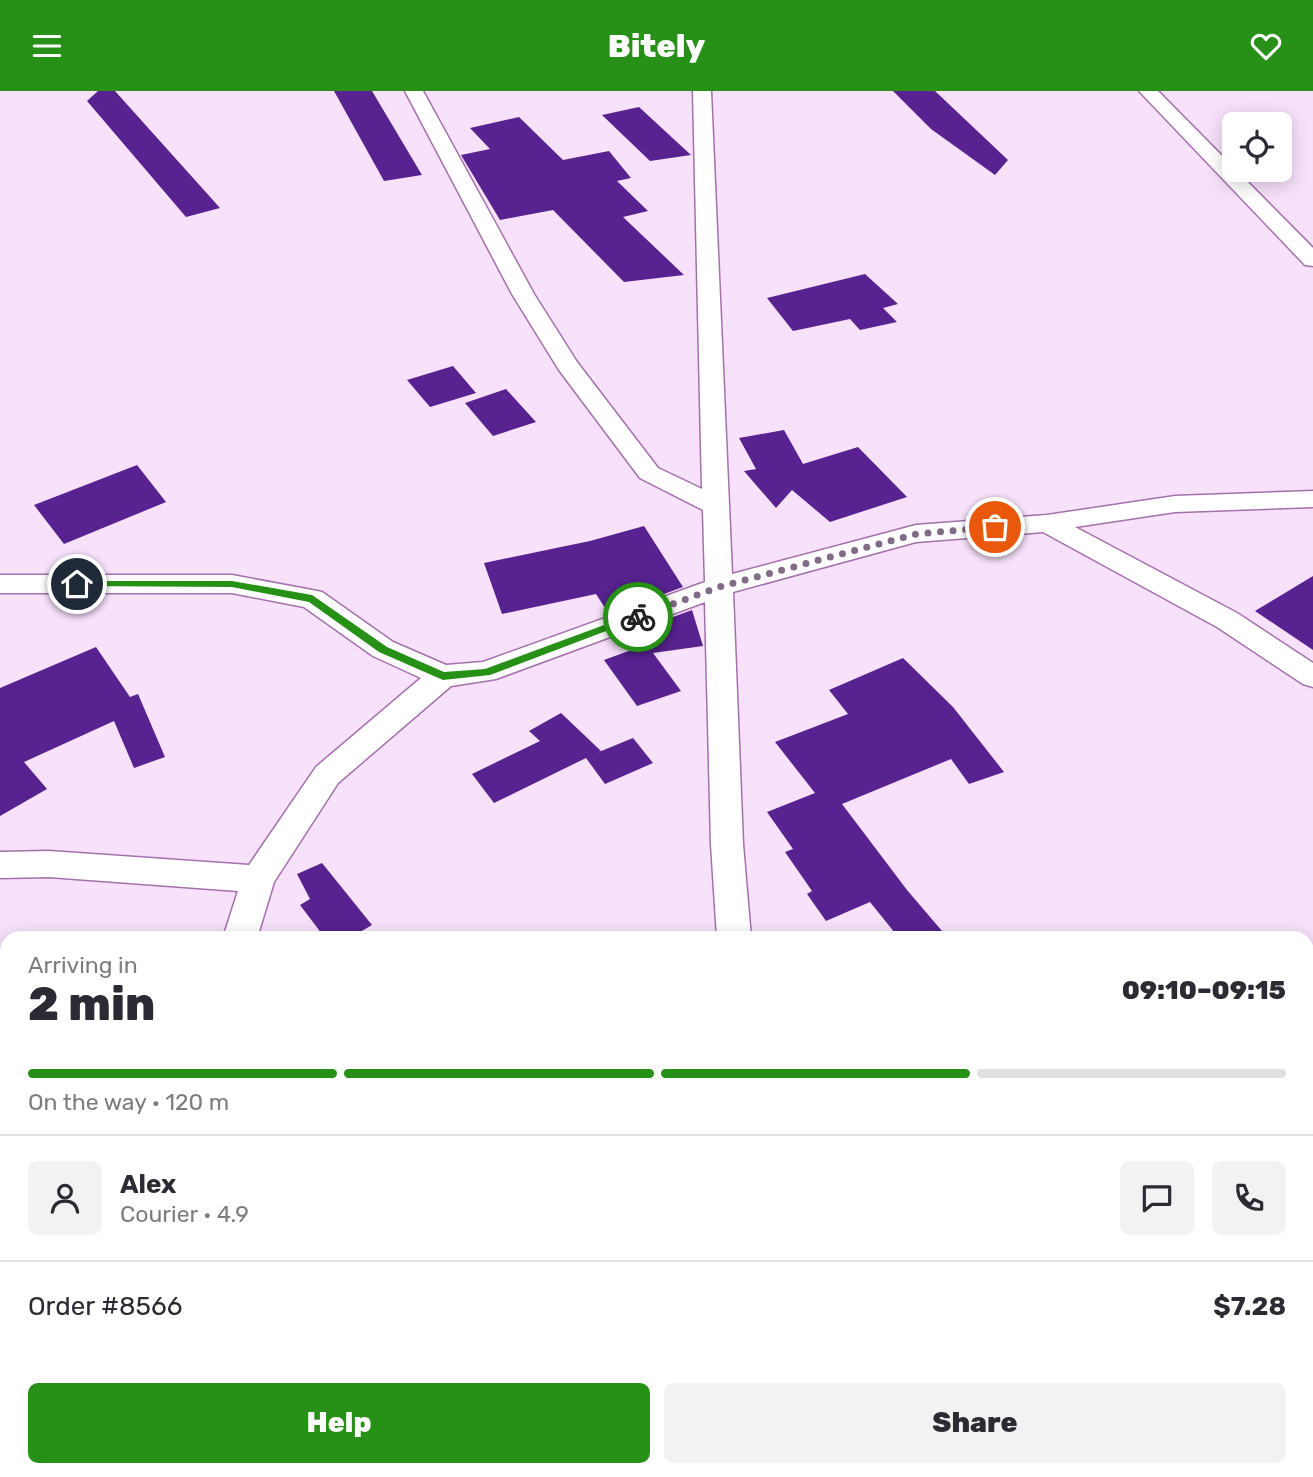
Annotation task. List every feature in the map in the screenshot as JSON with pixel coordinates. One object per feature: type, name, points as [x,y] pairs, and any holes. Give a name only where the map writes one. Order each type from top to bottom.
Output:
[{"type":"street","points":[[414,91],[523,294],[567,365],[649,473],[716,506]]},
{"type":"street","points":[[702,91],[727,844],[733,931]]},
{"type":"street","points":[[1148,91],[1313,260]]},
{"type":"street","points":[[0,584],[232,584],[312,599],[383,649],[443,676],[486,672],[719,587],[916,534],[1047,523],[1175,504],[1313,499]]},
{"type":"street","points":[[1047,523],[1227,620],[1313,677]]},
{"type":"street","points":[[242,931],[258,879],[327,775],[443,676]]},
{"type":"street","points":[[0,865],[49,865],[258,879]]},
{"type":"building","points":[[98,91],[115,91],[220,208],[186,217],[87,101]]},
{"type":"building","points":[[334,91],[372,91],[422,175],[384,181]]},
{"type":"building","points":[[893,91],[935,91],[1008,160],[995,175],[931,129]]},
{"type":"building","points":[[639,107],[691,155],[650,161],[602,115]]},
{"type":"building","points":[[519,117],[563,160],[609,151],[631,178],[617,181],[648,211],[623,217],[684,275],[624,282],[553,210],[500,220],[461,155],[490,149],[470,128]]},
{"type":"building","points":[[865,274],[898,304],[883,308],[897,322],[860,330],[850,319],[793,331],[767,298]]},
{"type":"building","points":[[453,366],[476,393],[430,407],[407,380]]},
{"type":"building","points":[[506,389],[536,422],[493,436],[465,403]]},
{"type":"building","points":[[784,430],[803,464],[858,447],[907,497],[830,522],[792,490],[776,508],[744,471],[756,469],[739,438]]},
{"type":"building","points":[[137,465],[166,502],[64,544],[34,505]]},
{"type":"building","points":[[644,526],[683,587],[609,614],[596,594],[502,614],[484,563],[590,541]]},
{"type":"building","points":[[1313,576],[1313,650],[1255,611]]},
{"type":"building","points":[[692,610],[703,646],[653,653],[681,691],[637,706],[604,660],[634,649],[624,635]]},
{"type":"building","points":[[96,647],[130,697],[138,694],[165,757],[134,768],[114,721],[24,762],[47,789],[0,816],[0,688]]},
{"type":"building","points":[[903,658],[953,707],[1004,772],[969,784],[951,759],[842,804],[907,890],[942,931],[893,931],[870,902],[826,921],[807,894],[812,891],[785,852],[793,849],[767,812],[815,793],[775,742],[848,714],[829,690]]},
{"type":"building","points":[[561,713],[601,751],[594,754],[633,738],[653,763],[605,784],[586,758],[494,803],[472,774],[540,741],[529,731]]},
{"type":"building","points":[[322,863],[372,925],[362,931],[320,931],[300,905],[310,899],[297,874]]},
{"type":"way so far","points":[[638,617],[719,587],[916,534],[995,527]]},
{"type":"route","points":[[77,584],[232,584],[312,599],[383,649],[443,676],[486,672],[638,617]]}]
